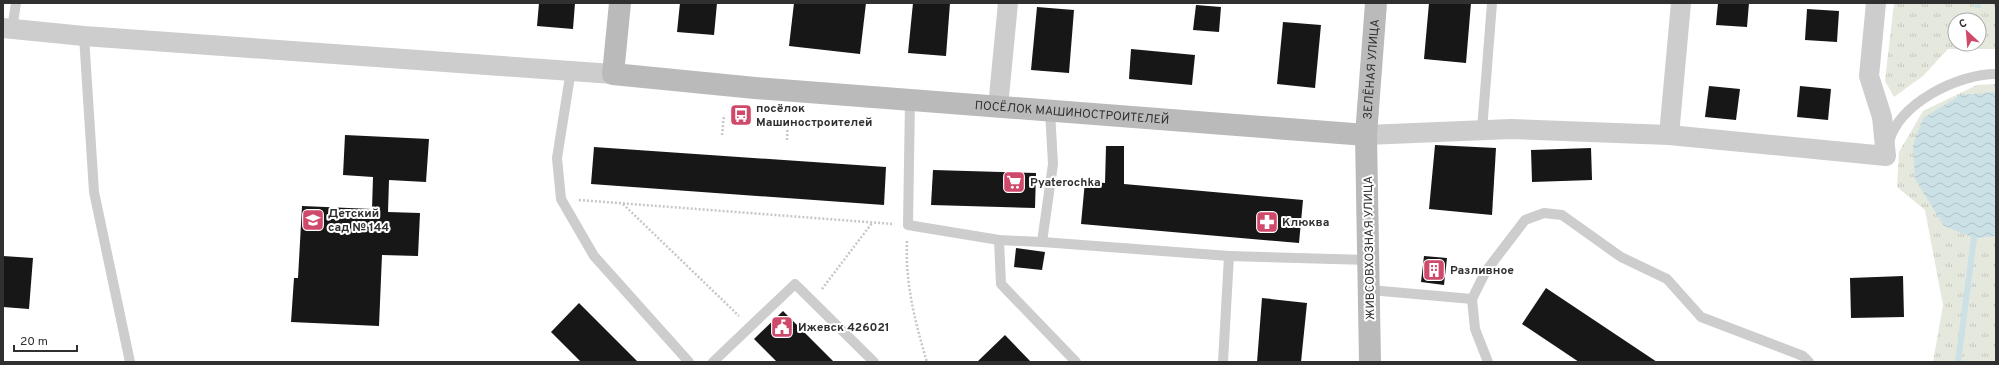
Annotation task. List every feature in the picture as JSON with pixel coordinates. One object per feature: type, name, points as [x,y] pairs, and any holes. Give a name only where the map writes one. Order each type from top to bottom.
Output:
[{"type":"street","points":[[7,29],[84,36],[612,74],[620,3]]},
{"type":"street","points":[[998,107],[1008,3]]},
{"type":"street","name":"ЗЕЛЁНАЯ УЛИЦА","points":[[1366,135],[1376,3]]},
{"type":"street","points":[[1669,135],[1681,3]]},
{"type":"street","points":[[1366,135],[1511,129],[1669,135],[1886,156],[1882,117],[1869,76],[1876,3]]},
{"type":"street","name":"ПОСЁЛОК МАШИНОСТРОИТЕЛЕЙ","points":[[612,74],[754,88],[1366,135]]},
{"type":"street","name":"ЖИВСОВХОЗНАЯ УЛИЦА","points":[[1366,135],[1370,290],[1370,362]]},
{"type":"lane","points":[[7,29],[16,3]]},
{"type":"lane","points":[[1482,130],[1492,3]]},
{"type":"lane","points":[[84,36],[94,192],[130,362]]},
{"type":"lane","points":[[571,70],[557,158],[562,199],[594,256],[689,362]]},
{"type":"lane","points":[[1886,156],[1891,134],[1906,113],[1925,97],[1964,79],[1987,74],[1996,74]]},
{"type":"lane","points":[[910,100],[908,225],[999,240],[1229,256],[1369,260]]},
{"type":"lane","points":[[1042,242],[1053,164],[1050,111]]},
{"type":"lane","points":[[1488,362],[1475,329],[1472,299],[1486,271],[1525,220],[1544,213],[1562,215],[1621,257],[1667,279],[1702,317],[1803,356],[1809,362]]},
{"type":"lane","points":[[999,240],[1001,284],[1076,362]]},
{"type":"lane","points":[[1223,362],[1229,256]]},
{"type":"lane","points":[[713,362],[795,284],[874,362]]},
{"type":"lane","points":[[1370,290],[1472,299]]},
{"type":"path","points":[[722,135],[724,115]]},
{"type":"path","points":[[787,140],[788,120]]},
{"type":"path","points":[[562,199],[908,225],[906,261],[913,314],[927,362]]},
{"type":"path","points":[[623,203],[750,327]]},
{"type":"path","points":[[812,301],[872,222]]},
{"type":"green space","points":[[1894,3],[1996,3],[1996,49],[1987,49],[1987,12],[1947,12],[1947,50],[1923,76],[1894,97],[1885,81]]},
{"type":"green space","points":[[1996,84],[1996,362],[1933,362],[1943,305],[1925,210],[1897,187],[1899,152],[1923,111],[1977,85]]},
{"type":"water","points":[[1996,92],[1996,236],[1974,238],[1944,226],[1915,179],[1913,145],[1923,118],[1961,95]]},
{"type":"building","points":[[539,3],[575,3],[573,29],[537,26]]},
{"type":"building","points":[[680,3],[717,3],[714,35],[677,32]]},
{"type":"building","points":[[794,3],[866,3],[860,54],[789,46]]},
{"type":"building","points":[[913,3],[950,3],[946,56],[908,53]]},
{"type":"building","points":[[1429,3],[1471,3],[1466,63],[1424,59]]},
{"type":"building","points":[[1718,3],[1749,3],[1747,27],[1716,25]]},
{"type":"building","points":[[1196,5],[1221,7],[1219,32],[1193,30]]},
{"type":"building","points":[[1037,7],[1074,10],[1069,73],[1031,70]]},
{"type":"building","points":[[1807,9],[1839,11],[1837,42],[1805,40]]},
{"type":"building","points":[[1283,22],[1321,25],[1315,88],[1277,84]]},
{"type":"building","points":[[1131,49],[1195,55],[1192,85],[1129,79]]},
{"type":"building","points":[[1709,86],[1740,89],[1736,120],[1705,117]]},
{"type":"building","points":[[1800,86],[1831,89],[1828,120],[1797,117]]},
{"type":"building","points":[[345,135],[429,139],[426,182],[389,180],[388,212],[420,213],[418,256],[382,255],[379,326],[291,322],[294,278],[298,278],[302,206],[372,209],[373,177],[343,175]]},
{"type":"building","points":[[1435,145],[1496,148],[1492,215],[1429,209]]},
{"type":"building","points":[[1106,146],[1124,146],[1124,184],[1303,200],[1299,243],[1081,224],[1085,181],[1105,183]]},
{"type":"building","points":[[594,147],[886,167],[884,205],[591,184]]},
{"type":"building","points":[[1591,148],[1592,180],[1532,182],[1531,150]]},
{"type":"building","points":[[933,170],[1036,173],[1035,208],[931,205]]},
{"type":"building","points":[[1016,248],[1045,252],[1042,270],[1014,267]]},
{"type":"building","points":[[3,256],[33,258],[29,309],[3,307]]},
{"type":"building","name":"Разливное","points":[[1424,256],[1447,258],[1444,285],[1421,282]]},
{"type":"building","points":[[1903,276],[1904,317],[1851,318],[1850,278]]},
{"type":"building","points":[[1546,288],[1657,362],[1579,362],[1522,324]]},
{"type":"building","points":[[1262,298],[1307,303],[1301,362],[1257,362]]},
{"type":"building","points":[[579,303],[638,362],[581,362],[551,332]]},
{"type":"building","points":[[783,311],[834,362],[777,362],[754,339]]},
{"type":"building","points":[[1005,335],[1031,362],[977,362]]},
{"type":"waterway","points":[[1958,362],[1974,238]]},
{"type":"place","name":"посёлок Машиностроителей","points":[[741,115]]},
{"type":"place","name":"Pyaterochka","points":[[1014,182]]},
{"type":"place","name":"Детский сад № 144","points":[[313,220]]},
{"type":"place","name":"Клюква","points":[[1267,222]]},
{"type":"place","name":"Разливное","points":[[1434,270]]},
{"type":"place","name":"Ижевск 426021","points":[[782,327]]}]
